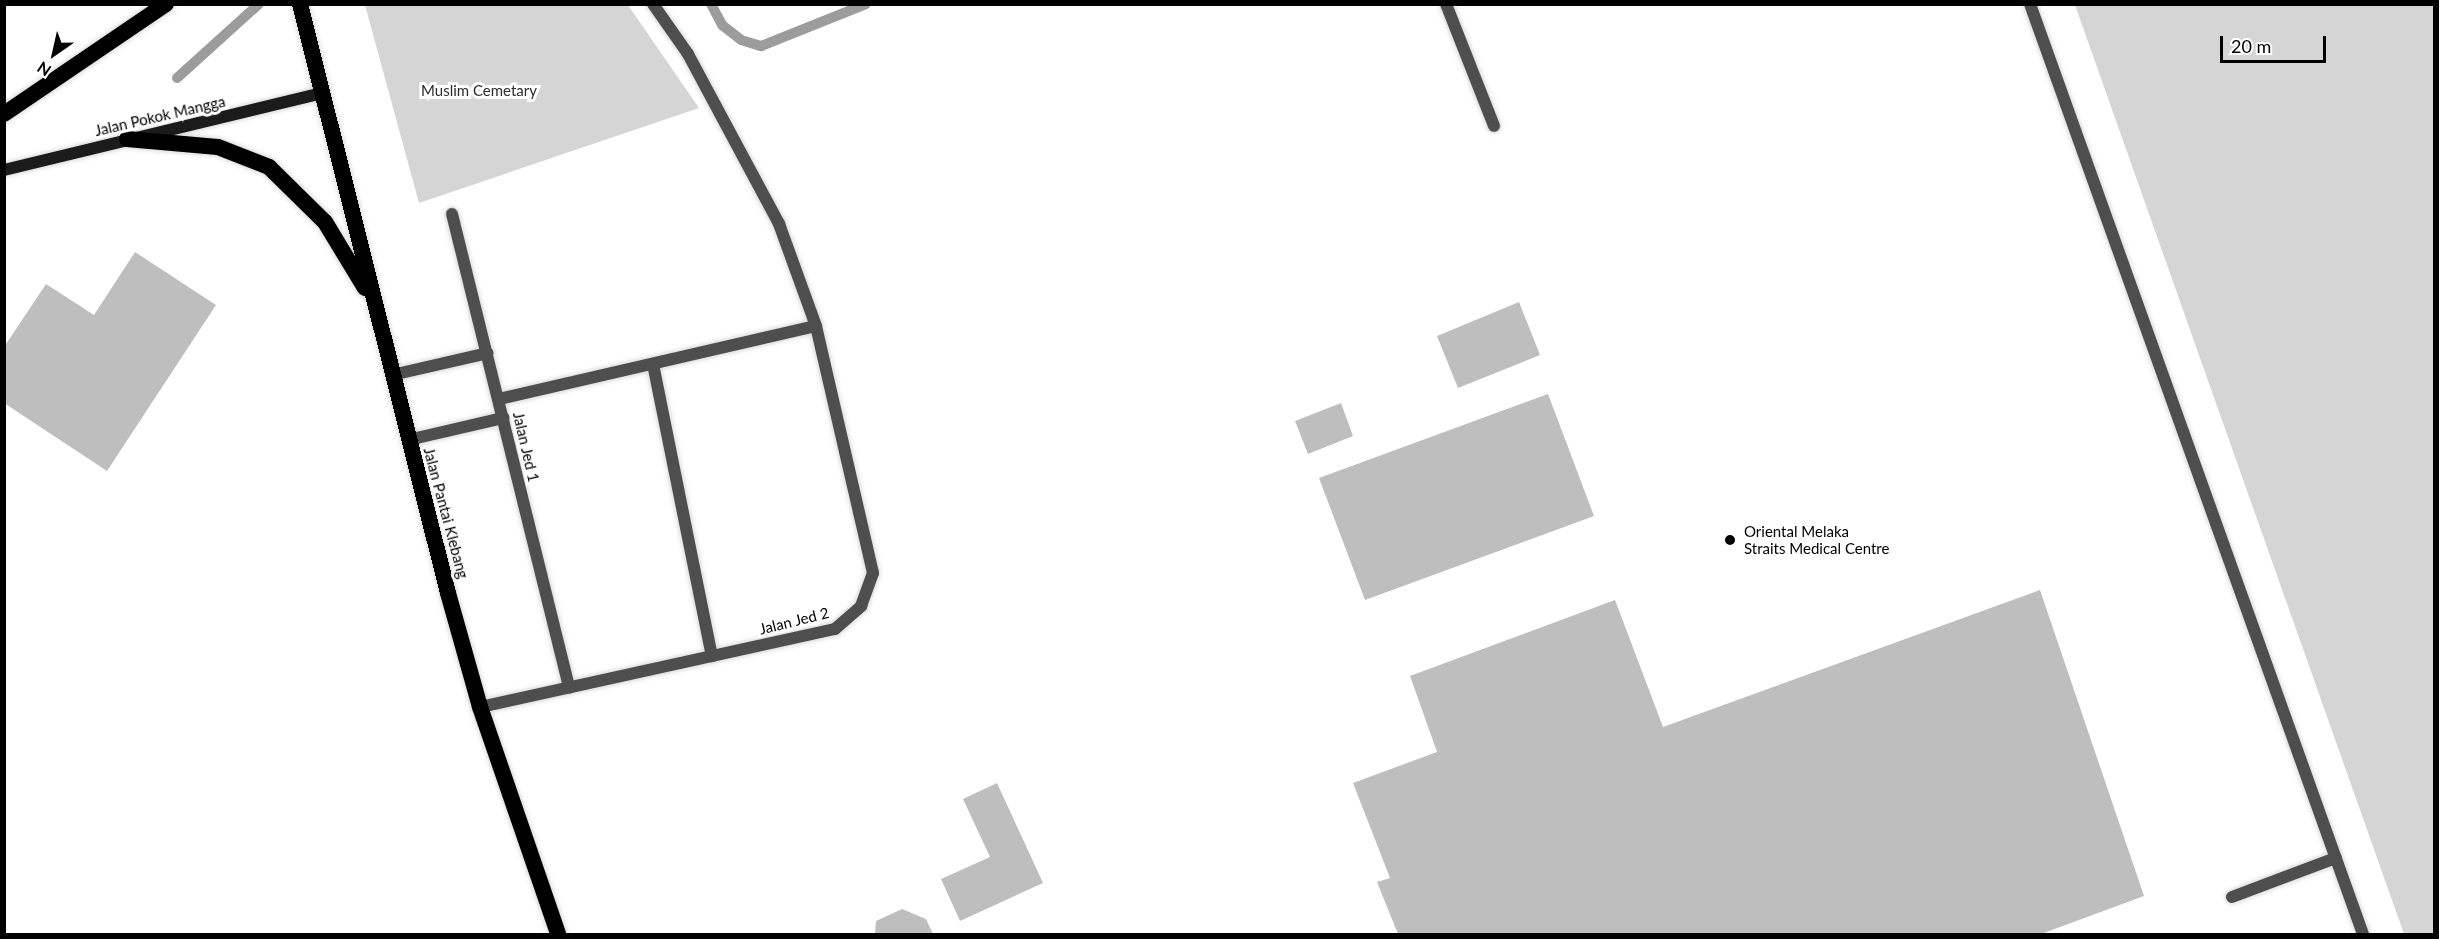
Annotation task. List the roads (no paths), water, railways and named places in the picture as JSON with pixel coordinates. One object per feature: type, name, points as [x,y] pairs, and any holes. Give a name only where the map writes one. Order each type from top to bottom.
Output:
[{"type":"highway","points":[[4,114],[166,4]]},
{"type":"highway","name":"Jalan Pantai Klebang","points":[[300,4],[408,440],[480,706],[558,934]]},
{"type":"highway","points":[[127,139],[218,147],[269,167],[325,222],[379,316]]},
{"type":"main road","name":"Jalan Pokok Mangga","points":[[4,170],[323,93]]},
{"type":"street","name":"Jalan Jed 2","points":[[480,706],[835,629],[861,606],[873,573],[816,326],[779,224],[688,54],[652,4]]},
{"type":"street","points":[[1446,4],[1494,126]]},
{"type":"street","points":[[2030,4],[2363,934]]},
{"type":"street","name":"Jalan Jed 1","points":[[452,214],[488,353],[568,688]]},
{"type":"street","points":[[499,399],[816,326]]},
{"type":"street","points":[[392,375],[488,353]]},
{"type":"street","points":[[653,364],[711,656]]},
{"type":"street","points":[[408,440],[503,418]]},
{"type":"street","points":[[2232,897],[2336,858]]},
{"type":"waterway","points":[[177,78],[259,4]]},
{"type":"waterway","points":[[711,4],[722,25],[741,40],[761,46],[866,4]]},
{"type":"place","name":"Oriental Melaka Straits Medical Centre","points":[[1730,540]]},
{"type":"park label","name":"Muslim Cemetary","points":[[479,91]]}]
